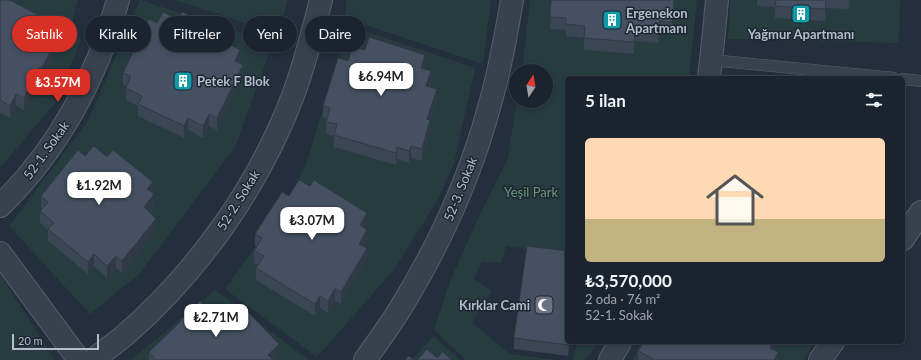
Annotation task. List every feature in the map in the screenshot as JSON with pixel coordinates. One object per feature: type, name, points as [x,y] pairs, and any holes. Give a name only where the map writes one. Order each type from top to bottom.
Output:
[{"type":"street","name":"52-1. Sokak","points":[[0,206],[12,195],[41,160],[66,124],[87,84],[105,44],[118,0]]},
{"type":"street","name":"52-2. Sokak","points":[[93,360],[124,336],[160,302],[194,265],[224,225],[251,183],[274,139],[294,93],[310,46],[321,0]]},
{"type":"street","name":"52-3. Sokak","points":[[365,360],[394,318],[424,268],[453,208],[472,161],[490,105],[504,48],[512,0]]},
{"type":"street","points":[[710,69],[717,0]]},
{"type":"street","points":[[905,236],[921,212]]},
{"type":"street","points":[[0,253],[79,360]]},
{"type":"street","points":[[610,360],[619,344]]},
{"type":"street","points":[[820,360],[831,344]]},
{"type":"lane","points":[[710,69],[853,76]]},
{"type":"lane","points":[[905,79],[921,81]]},
{"type":"green space","points":[[0,0],[78,0],[74,16],[12,16],[12,52],[76,52],[57,101],[0,168]]},
{"type":"green space","points":[[140,0],[189,16],[159,16],[159,52],[235,52],[235,31],[243,33],[243,52],[270,52],[235,147],[139,274],[90,314],[9,226],[88,121],[118,52],[151,52],[151,16],[133,16]]},
{"type":"green space","points":[[176,0],[288,0],[283,16],[243,16],[243,22],[235,20],[235,16],[224,16]]},
{"type":"green space","points":[[346,0],[491,0],[483,64],[366,25],[366,16],[345,16]]},
{"type":"green space","name":"Yeşil Park","points":[[530,0],[697,0],[689,76],[565,76],[565,255],[506,246],[501,263],[482,262],[474,279],[492,291],[472,323],[510,354],[558,360],[466,360],[434,330],[451,279],[481,212],[508,158],[516,108],[553,108],[553,64],[523,64]]},
{"type":"green space","points":[[730,0],[900,0],[899,43],[728,39]]},
{"type":"green space","points":[[366,32],[475,68],[454,164],[437,201],[393,271],[317,357],[225,289],[286,204],[305,167],[341,52],[366,52]]},
{"type":"green space","points":[[77,36],[81,39],[77,49]]},
{"type":"green space","points":[[0,274],[55,360],[0,360]]},
{"type":"green space","points":[[215,290],[309,360],[131,360]]},
{"type":"green space","points":[[434,336],[460,360],[412,360]]},
{"type":"green space","points":[[577,344],[597,344],[585,360],[573,360]]},
{"type":"green space","points":[[640,344],[813,344],[804,360],[633,360]]},
{"type":"building","points":[[0,0],[10,0],[40,16],[12,16],[12,52],[50,52],[42,68],[40,67],[24,98],[16,94],[10,106],[0,100]]},
{"type":"building","name":"Ergenekon Apartmanı","points":[[551,0],[674,0],[672,22],[659,21],[658,31],[635,29],[634,42],[584,38],[585,26],[566,24],[566,18],[550,17]]},
{"type":"building","points":[[776,0],[826,0],[825,9],[775,6]]},
{"type":"building","name":"Petek F Blok","points":[[163,12],[171,16],[161,16]]},
{"type":"building","name":"Petek F Blok","points":[[182,12],[190,16],[180,16]]},
{"type":"building","name":"Petek F Blok","points":[[159,19],[159,52],[235,52],[235,47],[240,50],[235,61],[243,65],[217,118],[209,114],[203,126],[188,118],[184,126],[138,104],[142,96],[126,88],[131,76],[123,73],[133,52],[151,52],[151,20],[157,23]]},
{"type":"building","points":[[369,37],[425,55],[421,68],[431,71],[426,86],[437,89],[427,119],[430,120],[422,149],[411,146],[409,151],[397,147],[396,153],[334,135],[337,124],[326,122],[330,108],[323,106],[338,58],[348,61],[351,52],[366,52]]},
{"type":"building","points":[[94,146],[107,157],[113,150],[153,182],[147,189],[154,194],[144,207],[156,219],[122,261],[116,256],[107,266],[94,254],[88,262],[48,229],[54,223],[40,211],[48,202],[41,196],[78,150],[85,156]]},
{"type":"building","points":[[299,180],[310,186],[314,180],[367,213],[360,225],[367,230],[359,244],[367,248],[341,292],[335,289],[328,301],[320,296],[315,304],[256,268],[264,256],[254,251],[262,238],[255,234],[282,192],[289,196]]},
{"type":"building","name":"Kırklar Cami","points":[[527,246],[565,251],[565,344],[568,345],[514,338]]},
{"type":"building","points":[[200,301],[210,311],[216,306],[229,320],[243,307],[279,344],[268,355],[273,360],[156,360],[149,352]]},
{"type":"building","points":[[642,344],[772,344],[770,348],[778,352],[774,360],[653,360],[654,359],[638,351]]},
{"type":"building","points":[[427,349],[437,358],[443,352],[452,360],[417,360]]},
{"type":"building","points":[[409,356],[413,360],[405,360]]},
{"type":"place","name":"Yağmur Apartmanı","points":[[801,14]]},
{"type":"place","name":"Ergenekon Apartmanı","points":[[612,20]]},
{"type":"place","name":"Petek F Blok","points":[[183,81]]},
{"type":"place","name":"Kırklar Cami","points":[[544,305]]}]
